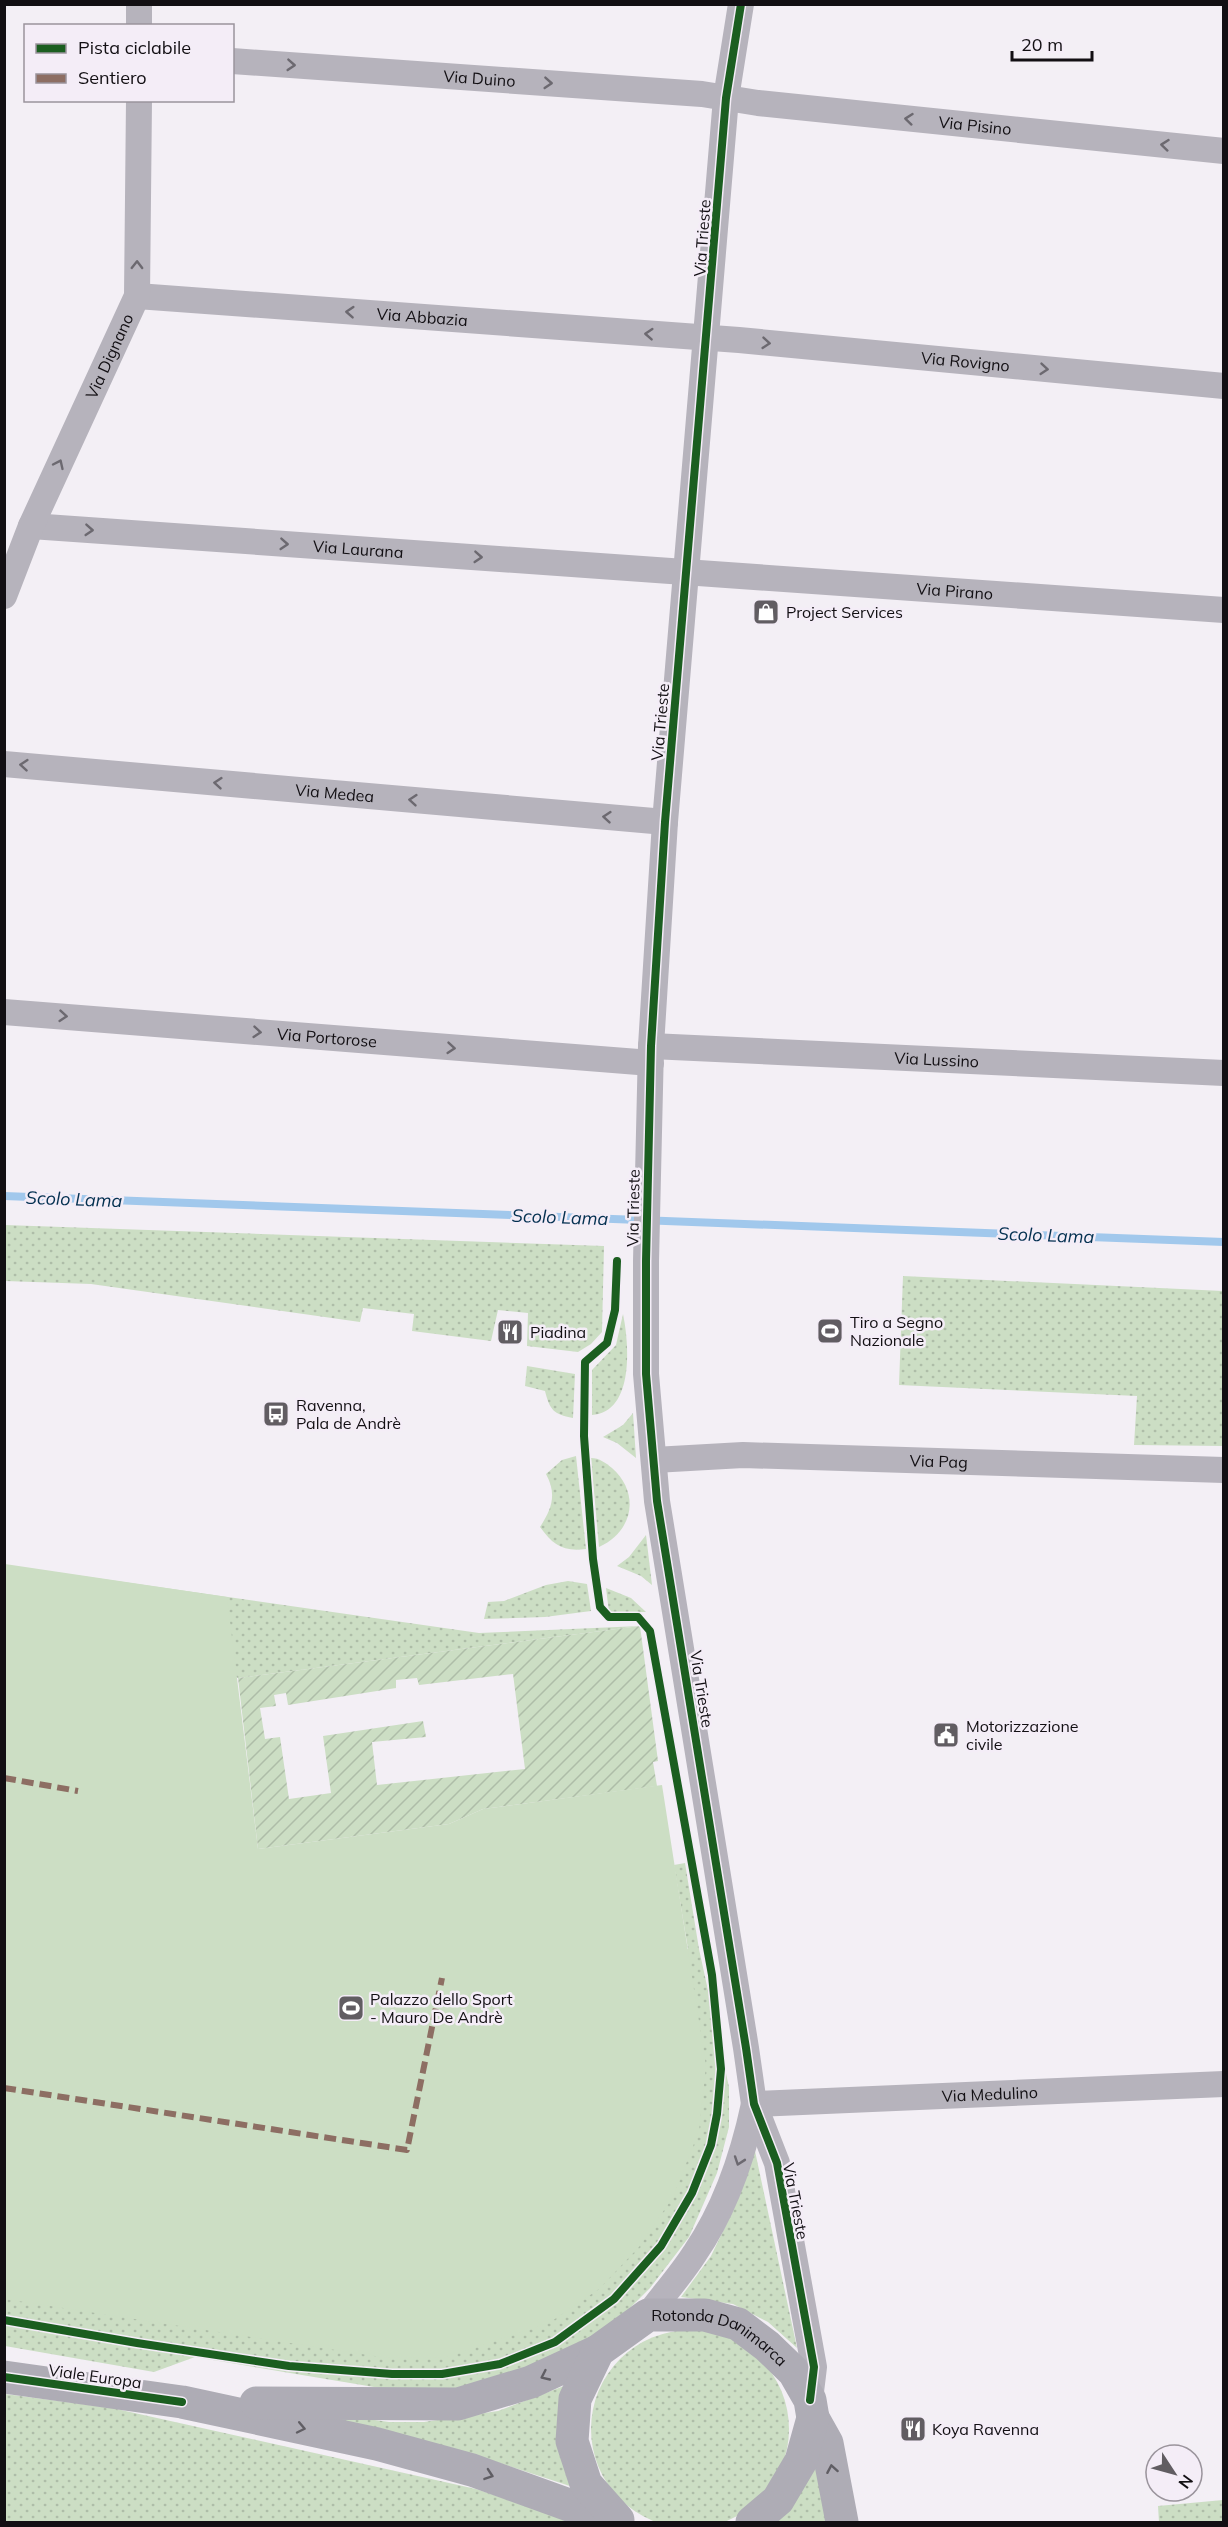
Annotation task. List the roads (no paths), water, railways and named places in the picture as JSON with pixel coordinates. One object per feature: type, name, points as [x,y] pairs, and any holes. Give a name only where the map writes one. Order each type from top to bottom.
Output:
[{"type":"main road","name":"Rotonda Danimarca","points":[[618,2523],[586,2484],[572,2441],[575,2399],[598,2351],[648,2315],[705,2315],[738,2324],[767,2346],[794,2372],[811,2409]]},
{"type":"main road","name":"Viale Europa","points":[[182,2402],[458,2404],[531,2382],[598,2351]]},
{"type":"main road","name":"Viale Europa","points":[[4,2377],[182,2402],[377,2444],[472,2469],[618,2523]]},
{"type":"main road","points":[[752,2523],[778,2500],[801,2460],[811,2409]]},
{"type":"main road","points":[[811,2409],[827,2443],[842,2523]]},
{"type":"street","points":[[138,4],[139,24]]},
{"type":"street","name":"Via Trieste","points":[[741,4],[726,98],[665,822],[651,1055],[647,1180],[646,1374],[657,1502],[745,2036],[754,2104],[777,2163],[814,2367],[811,2409]]},
{"type":"street","name":"Via Duino","points":[[234,61],[726,98]]},
{"type":"street","name":"Via Pisino","points":[[726,98],[1224,151]]},
{"type":"street","name":"Via Dignano","points":[[4,596],[31,526],[137,296],[139,102]]},
{"type":"street","name":"Via Abbazia","points":[[137,296],[707,338]]},
{"type":"street","name":"Via Rovigno","points":[[707,338],[1224,386]]},
{"type":"street","name":"Via Laurana","points":[[31,526],[686,572]]},
{"type":"street","name":"Via Pirano","points":[[686,572],[1224,610]]},
{"type":"street","name":"Via Medea","points":[[4,764],[665,822]]},
{"type":"street","name":"Via Portorose","points":[[4,1012],[651,1055]]},
{"type":"street","name":"Via Lussino","points":[[651,1055],[1224,1073]]},
{"type":"street","name":"Via Pag","points":[[654,1460],[743,1455],[1224,1470]]},
{"type":"street","name":"Via Medulino","points":[[754,2104],[1224,2084]]},
{"type":"street","name":"Via Trieste","points":[[648,2315],[696,2253],[725,2196],[746,2140],[754,2104]]},
{"type":"waterway","name":"Scolo Lama","points":[[4,1196],[1224,1242]]},
{"type":"place","name":"Project Services","points":[[766,612]]},
{"type":"place","name":"Tiro a Segno Nazionale","points":[[830,1331]]},
{"type":"place","name":"Piadina","points":[[510,1332]]},
{"type":"place","name":"Ravenna, Pala de Andrè","points":[[276,1414]]},
{"type":"place","name":"Motorizzazione civile","points":[[946,1735]]},
{"type":"place","name":"Palazzo dello Sport - Mauro De Andrè","points":[[351,2008]]},
{"type":"place","name":"Koya Ravenna","points":[[913,2429]]}]
